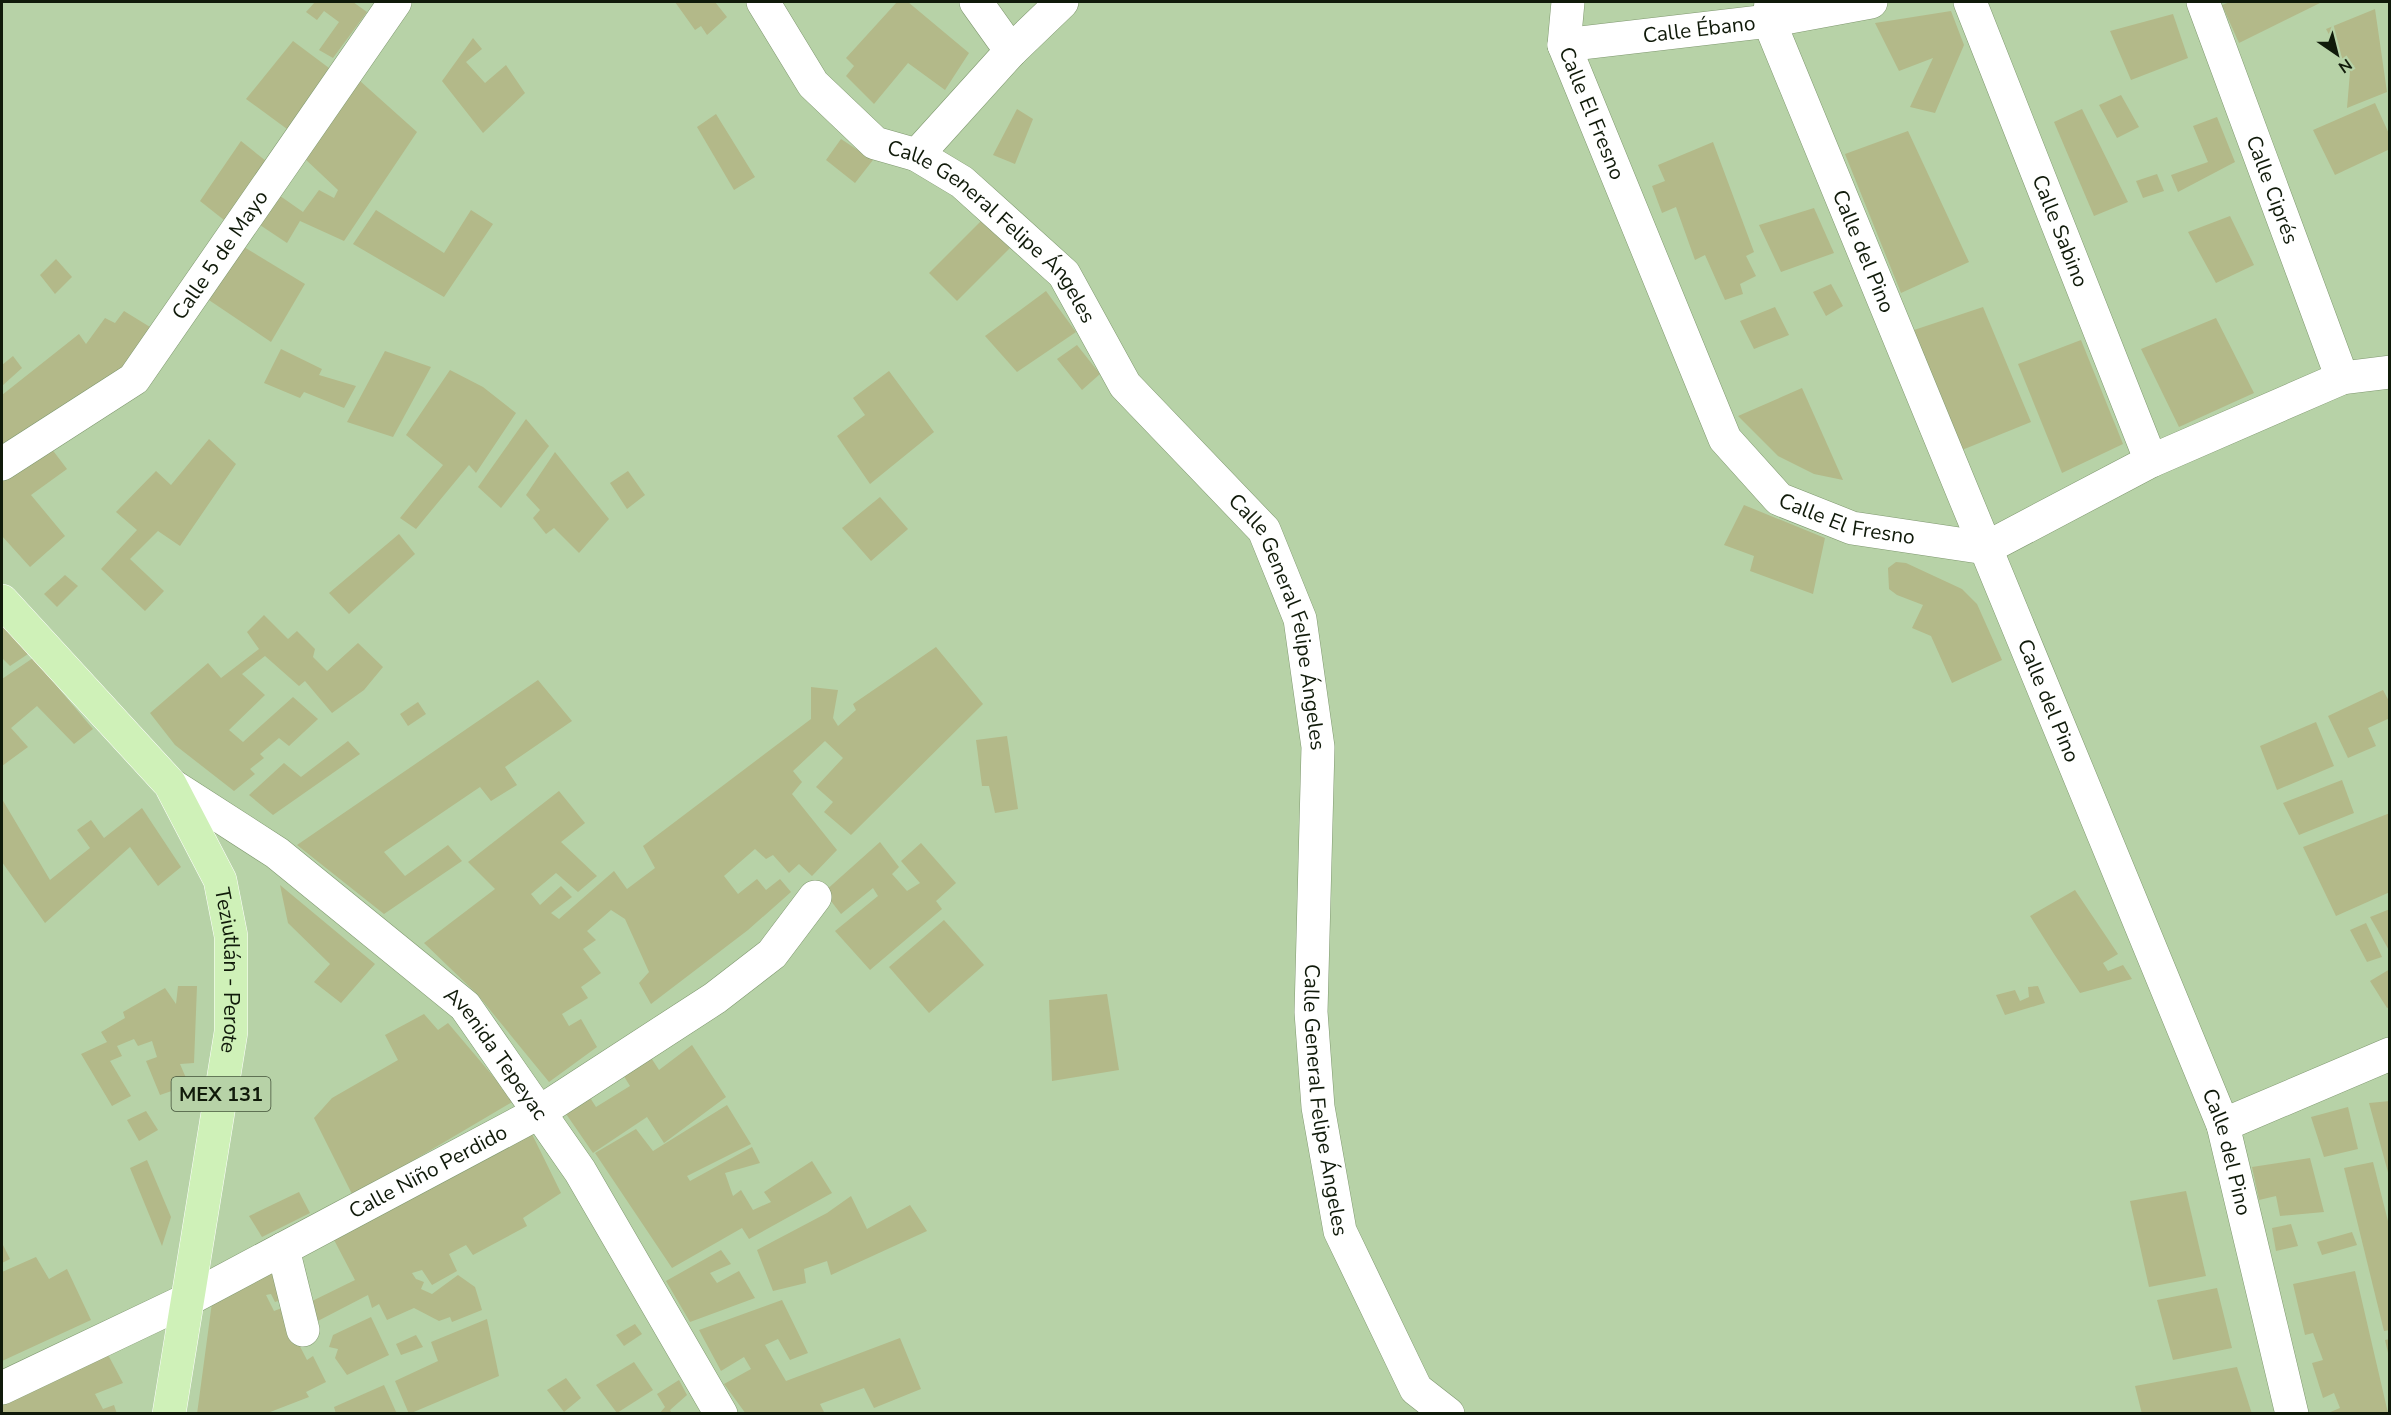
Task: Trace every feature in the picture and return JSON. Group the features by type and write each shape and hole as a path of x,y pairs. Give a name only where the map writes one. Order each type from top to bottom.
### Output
{"main road":[{"name":"Teziutlán - Perote","path":"2,601 170,784 220,880 231,936 231,1032 169,1413"}],"street":[{"name":"Calle 5 de Mayo","path":"2,464 134,379 395,2"},
{"name":"Calle General Felipe Ángeles","path":"763,2 813,84 874,143 917,155 962,182 1064,274 1125,385 1264,530 1300,619 1318,747 1311,1012 1318,1107 1340,1231 1416,1389 1448,1413"},
{"path":"976,2 1011,51"},
{"path":"917,155 1011,51 1062,2"},
{"name":"Calle El Fresno","path":"1568,2 1564,45 1725,439 1779,499 1852,528 1986,548"},
{"name":"Calle Ébano","path":"1564,45 1770,11 1871,2"},
{"name":"Calle Sabino","path":"1970,2 2151,461"},
{"name":"Calle Ciprés","path":"2203,2 2342,378"},
{"name":"Calle del Pino","path":"1770,11 1986,548 2223,1125 2292,1413"},
{"path":"1986,548 2151,461 2342,378 2390,372"},
{"name":"Avenida Tepeyac","path":"170,784 277,853 465,1006 580,1171 721,1413"},
{"name":"Calle Niño Perdido","path":"2,1388 189,1299 538,1113 715,998 772,954 815,897"},
{"path":"2223,1125 2390,1054"},
{"path":"283,1249 303,1330"}],"building":[{"path":"315,2 353,2 367,12 333,58 319,50 339,22 324,11 317,20 306,12"},
{"path":"675,2 715,2 727,17 707,35 701,26 695,30"},
{"path":"897,2 908,2 969,53 945,90 908,63 874,104 846,76 854,66 846,58"},
{"path":"2230,2 2320,3 2239,43 2222,5"},
{"path":"2375,9 2387,92 2347,108 2350,72 2326,29"},
{"path":"1951,11 1964,45 1935,113 1910,107 1933,58 1899,71 1875,23"},
{"path":"2173,14 2188,58 2131,80 2110,31"},
{"path":"473,38 482,49 466,62 485,83 506,65 525,93 483,133 442,81"},
{"path":"293,41 329,68 287,129 246,99"},
{"path":"350,72 417,132 344,241 300,221 287,243 254,221 273,191 303,212 319,190 334,198 338,190 303,157"},
{"path":"2121,95 2139,127 2117,138 2099,105"},
{"path":"2375,103 2390,136 2390,149 2335,175 2313,130"},
{"path":"1017,109 1033,119 1015,164 993,155"},
{"path":"2082,109 2128,202 2094,216 2054,122"},
{"path":"716,114 755,177 734,190 697,127"},
{"path":"2217,117 2235,162 2178,192 2171,175 2208,162 2193,126"},
{"path":"1908,131 1969,262 1901,293 1845,154"},
{"path":"841,139 873,160 855,183 826,160"},
{"path":"241,141 271,165 229,224 200,201"},
{"path":"1713,142 1754,252 1746,256 1756,276 1740,284 1743,294 1725,300 1705,255 1695,260 1676,207 1662,213 1652,186 1665,181 1658,165"},
{"path":"2157,174 2164,191 2143,198 2136,181"},
{"path":"1814,208 1834,253 1781,272 1759,225"},
{"path":"376,210 444,253 471,210 493,224 444,297 353,244"},
{"path":"987,215 1017,241 957,301 929,273"},
{"path":"2230,216 2254,265 2216,283 2188,232"},
{"path":"234,241 305,284 271,342 197,292"},
{"path":"56,259 72,277 55,294 40,275"},
{"path":"1831,284 1843,306 1826,316 1813,292"},
{"path":"1046,291 1076,332 1017,372 985,336"},
{"path":"1775,307 1789,335 1754,349 1740,321"},
{"path":"1983,307 2031,422 1962,450 1911,331"},
{"path":"124,311 150,327 123,378 2,454 2,395 79,334 86,344 105,318 115,323"},
{"path":"2216,318 2254,393 2179,427 2141,349"},
{"path":"2081,340 2123,444 2062,473 2018,364"},
{"path":"1077,345 1100,374 1082,390 1057,359"},
{"path":"281,349 322,369 319,375 356,386 344,408 304,392 300,398 264,383"},
{"path":"385,351 431,367 393,437 347,422"},
{"path":"13,356 22,368 2,386 2,365"},
{"path":"450,370 483,387 516,413 476,473 469,465 416,529 400,518 443,465 406,435"},
{"path":"889,371 934,432 870,484 837,436 865,415 853,398"},
{"path":"1802,388 1843,480 1814,474 1778,456 1738,416"},
{"path":"526,419 549,446 501,508 478,487"},
{"path":"209,439 236,464 180,546 158,531 130,559 164,591 145,611 101,569 137,530 116,512 156,471 171,485"},
{"path":"51,448 67,469 31,495 65,536 30,567 2,536 2,478"},
{"path":"555,452 609,519 579,553 554,528 546,534 533,518 540,510 526,495"},
{"path":"628,471 645,495 627,509 610,483"},
{"path":"880,497 908,529 871,561 842,528"},
{"path":"1744,505 1825,538 1813,594 1750,571 1754,556 1724,545"},
{"path":"399,534 415,554 349,614 329,593"},
{"path":"1896,562 1906,563 1962,589 1977,604 2002,660 1952,683 1931,636 1912,628 1923,605 1897,595 1889,589 1888,568"},
{"path":"65,575 78,586 57,607 44,594"},
{"path":"264,615 288,639 297,631 315,649 313,657 327,671 358,643 383,667 364,690 332,713 305,681 299,686 265,656 242,674 265,695 229,730 243,742 293,697 318,719 289,746 279,738 260,754 264,758 250,769 255,774 234,791 175,745 150,713 208,663 221,678 259,649 247,632"},
{"path":"2,624 31,652 10,666 2,658"},
{"path":"936,647 983,704 851,835 824,812 833,802 816,787 843,758 825,741 793,771 802,782 792,794 837,850 812,876 799,864 789,873 773,855 766,859 755,849 724,876 738,894 757,879 766,890 780,879 791,892 748,930 651,1004 639,983 649,972 625,919 611,910 587,931 596,940 583,949 601,973 581,987 588,998 562,1014 569,1026 581,1019 597,1047 549,1082 477,994 424,943 495,889 468,862 559,791 585,823 561,842 597,876 578,892 556,873 531,894 540,905 561,886 572,897 551,913 559,919 614,871 627,889 655,868 643,846 811,719 811,687 838,690 833,718 838,726 856,710 853,704"},
{"path":"33,658 93,729 74,744 37,706 11,728 28,747 2,766 2,679"},
{"path":"538,680 572,721 505,767 517,785 491,801 480,787 384,852 405,876 448,845 462,861 384,914 297,845"},
{"path":"2383,690 2390,703 2390,718 2368,728 2376,746 2348,758 2328,716"},
{"path":"418,702 426,714 408,726 400,714"},
{"path":"2316,722 2334,766 2277,790 2260,746"},
{"path":"1007,736 1018,809 995,813 989,786 982,786 976,740"},
{"path":"348,741 360,754 273,815 249,795 284,763 301,777"},
{"path":"2342,780 2354,813 2299,835 2283,803"},
{"path":"2,799 50,880 90,848 77,830 91,820 104,838 142,808 181,867 158,886 130,847 45,923 2,862"},
{"path":"2390,813 2390,892 2336,916 2303,847"},
{"path":"880,842 899,867 892,874 907,891 920,883 901,861 921,843 956,883 936,901 942,909 870,970 835,931 878,896 873,888 841,914 824,892"},
{"path":"280,885 375,964 341,1003 314,982 330,964 288,923"},
{"path":"2075,890 2118,954 2103,963 2108,971 2123,965 2132,979 2080,993 2054,954 2030,916"},
{"path":"2390,909 2390,952 2370,917"},
{"path":"944,920 984,965 929,1013 889,967"},
{"path":"2366,923 2382,957 2367,962 2350,930"},
{"path":"2390,969 2390,1007 2387,1008 2370,981"},
{"path":"178,986 197,986 194,1063 180,1064 189,1085 160,1095 146,1061 157,1057 152,1041 138,1046 134,1039 117,1046 122,1056 110,1061 131,1096 112,1106 81,1054 107,1042 101,1032 125,1018 123,1012 165,988 176,1004"},
{"path":"2038,986 2045,1003 2005,1015 1996,995 2015,990 2020,1001 2029,997 2028,987"},
{"path":"1107,994 1119,1070 1052,1081 1049,1000"},
{"path":"424,1014 438,1030 448,1023 514,1101 353,1196 314,1118 332,1098 398,1060 385,1035"},
{"path":"692,1045 726,1097 664,1143 647,1117 593,1153 562,1108 587,1093 596,1107 630,1086 617,1065 648,1053 659,1070"},
{"path":"2390,1101 2390,1176 2389,1176 2369,1103"},
{"path":"727,1105 751,1144 687,1176 690,1181 752,1147 760,1163 725,1173 733,1196 741,1190 753,1210 771,1202 764,1192 812,1161 832,1193 749,1239 742,1228 672,1268 595,1153 636,1129 653,1151"},
{"path":"2348,1107 2358,1149 2324,1157 2311,1117"},
{"path":"146,1111 158,1130 139,1141 127,1120"},
{"path":"529,1128 561,1193 523,1218 527,1226 473,1255 466,1245 449,1254 457,1271 432,1285 422,1270 412,1273 416,1279 424,1282 421,1289 432,1294 458,1275 475,1287 482,1310 452,1322 450,1317 439,1321 414,1308 387,1320 379,1304 372,1308 368,1295 312,1324 306,1304 355,1280 332,1236"},
{"path":"2310,1158 2324,1212 2280,1216 2276,1196 2259,1200 2252,1167"},
{"path":"147,1160 171,1217 162,1246 130,1168"},
{"path":"2373,1162 2390,1229 2390,1330 2384,1331 2344,1168"},
{"path":"2186,1191 2206,1276 2149,1287 2130,1201"},
{"path":"299,1192 310,1213 262,1237 249,1216"},
{"path":"851,1196 867,1229 910,1205 927,1231 831,1275 827,1261 804,1269 806,1283 773,1291 757,1250 827,1213"},
{"path":"2291,1224 2298,1246 2276,1251 2272,1228"},
{"path":"2352,1232 2357,1245 2322,1255 2317,1242"},
{"path":"2,1243 10,1259 2,1263"},
{"path":"721,1250 731,1264 710,1273 717,1283 739,1271 755,1298 690,1322 666,1281"},
{"path":"36,1257 49,1279 67,1269 91,1320 2,1361 2,1272"},
{"path":"276,1265 287,1298 275,1302 271,1294 266,1295 274,1311 287,1306 290,1327 307,1360 313,1356 326,1382 306,1392 309,1397 265,1414 197,1414 213,1295"},
{"path":"2355,1271 2388,1413 2328,1413 2340,1408 2334,1393 2323,1398 2312,1363 2323,1360 2313,1333 2305,1335 2293,1284"},
{"path":"2217,1288 2232,1348 2173,1360 2157,1300"},
{"path":"782,1300 808,1353 790,1360 778,1339 765,1345 786,1381 900,1338 921,1389 874,1408 864,1388 820,1404 825,1414 746,1414 724,1384 751,1369 744,1357 721,1371 699,1330"},
{"path":"371,1317 389,1355 347,1375 335,1358 338,1349 329,1347 333,1335"},
{"path":"487,1319 499,1376 409,1414 395,1381 438,1361 431,1342"},
{"path":"635,1324 642,1334 624,1346 616,1335"},
{"path":"416,1335 423,1347 401,1355 396,1344"},
{"path":"2390,1339 2390,1356 2389,1357 2385,1340"},
{"path":"106,1351 123,1383 95,1394 103,1409 114,1405 117,1414 2,1414 2,1400"},
{"path":"634,1362 653,1390 617,1413 596,1385"},
{"path":"2237,1367 2252,1414 2142,1414 2135,1386"},
{"path":"566,1378 581,1398 564,1412 547,1390"},
{"path":"679,1380 687,1395 670,1410 672,1414 659,1414 665,1407 657,1394"},
{"path":"384,1385 397,1414 336,1414 334,1407"}]}
